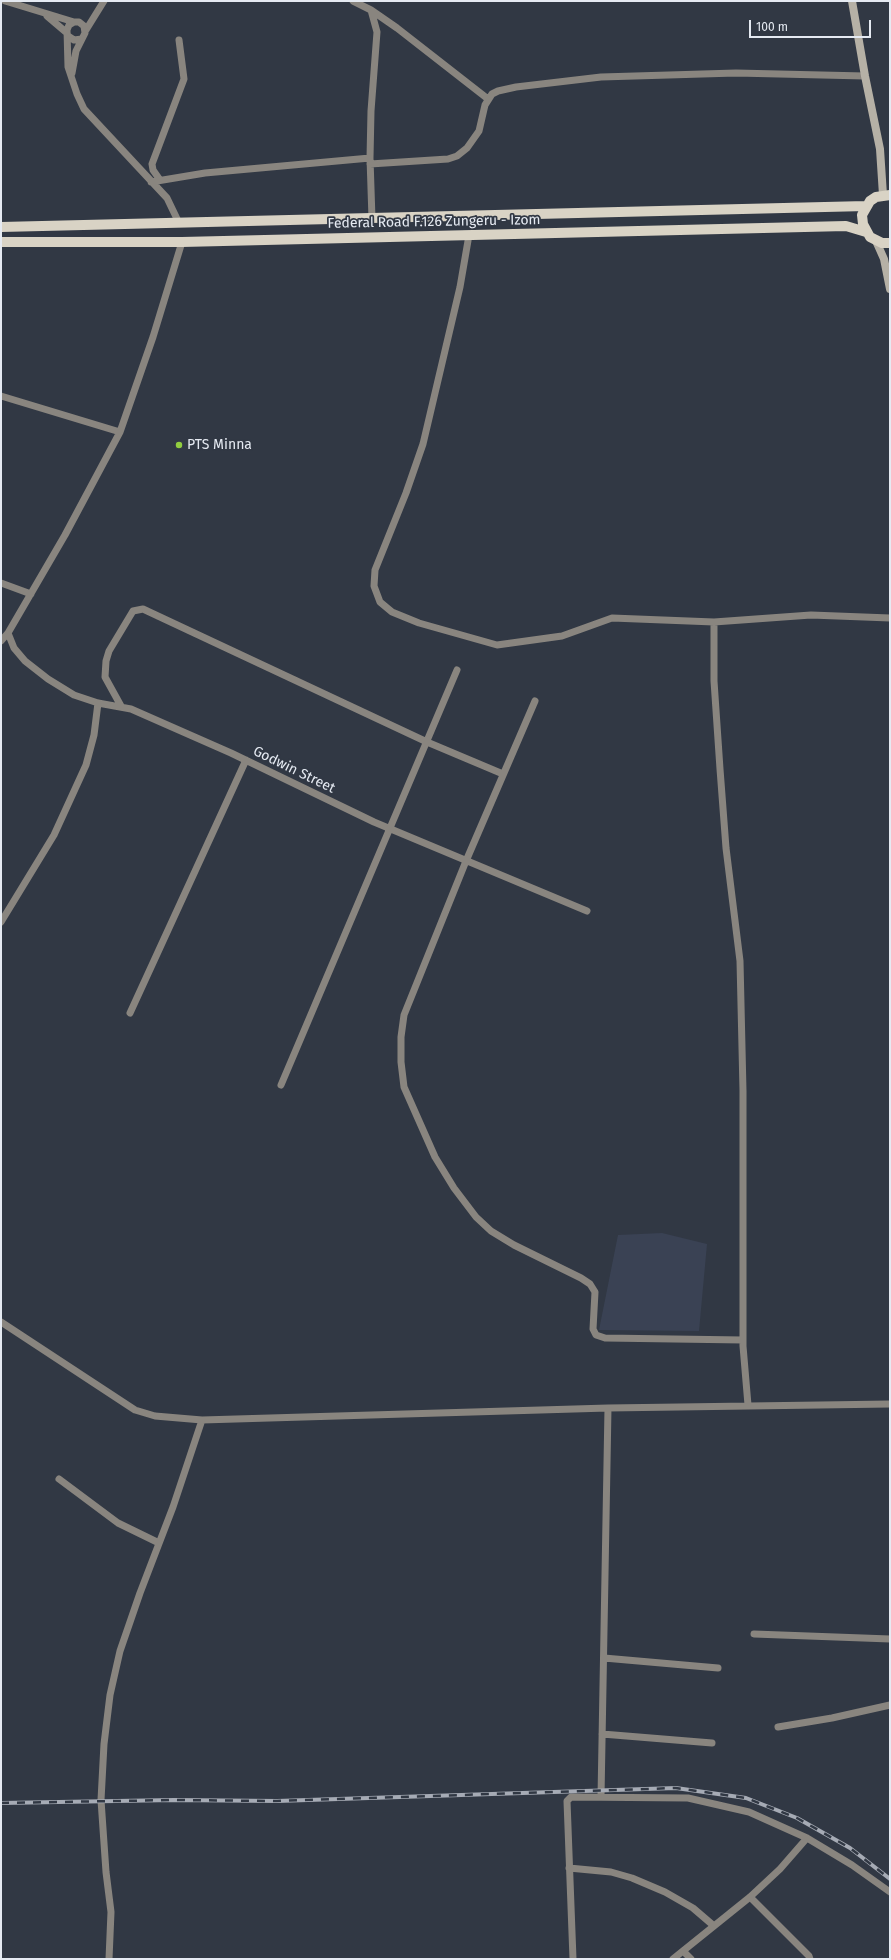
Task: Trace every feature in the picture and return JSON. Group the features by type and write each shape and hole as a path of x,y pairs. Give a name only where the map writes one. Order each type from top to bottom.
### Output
{"main road":[{"path":"887,195 876,197 866,206 862,219 866,232 876,241 890,243"},
{"name":"Federal Road F.126 Zungeru - Izom","path":"1,226 372,219 866,206"},
{"path":"606,213 607,232"},
{"name":"Federal Road F.126 Zungeru - Izom","path":"1,242 182,242 846,226 866,232"}],"street":[{"path":"5,1 76,22 84,26 86,30"},
{"path":"353,1 371,10 397,28 488,99"},
{"path":"852,1 880,149 887,195"},
{"path":"102,4 92,16 76,22 68,27 67,52 71,79 84,109 167,198 179,223"},
{"path":"71,79 76,50 102,4"},
{"path":"371,10 377,32 371,111 370,161 372,219"},
{"path":"42,13 74,40 82,38"},
{"path":"160,180 153,170 152,164 184,79 179,40"},
{"path":"151,182 205,173 370,161 448,159 457,156 468,148 479,131 488,99 498,90 601,77 736,73 865,76"},
{"path":"469,235 460,287 423,444 376,570 374,586 380,602 392,612 419,623 497,645 562,636 612,618 714,622 811,615 890,618"},
{"path":"876,241 883,255 890,288"},
{"path":"1,641 8,633 65,535 120,432 153,337 182,242"},
{"path":"1,396 120,432"},
{"path":"1,583 31,594"},
{"path":"121,706 105,677 106,661 109,651 133,611 143,610 427,742 503,774"},
{"path":"714,622 714,681 722,800 726,848 740,961 743,1092 743,1340 748,1406"},
{"name":"Godwin Street","path":"8,633 14,648 25,661 48,679 74,695 98,703 121,706 246,760 338,806 587,911"},
{"path":"281,1085 458,670"},
{"path":"535,701 466,861 404,1015 401,1037 401,1062 404,1087 435,1157 454,1188 476,1217 491,1232 590,1284 595,1292 593,1329 596,1334 605,1338 743,1340"},
{"path":"1,922 54,835 86,765 94,735 98,703"},
{"path":"130,1013 246,760"},
{"path":"1,1322 135,1410 155,1416 202,1420 608,1408 890,1404"},
{"path":"601,1797 608,1408"},
{"path":"109,1959 111,1912 106,1872 102,1800 110,1695 120,1651 202,1420"},
{"path":"59,1479 118,1523 159,1543"},
{"path":"754,1634 890,1639"},
{"path":"604,1658 718,1668"},
{"path":"778,1726 832,1718 890,1706"},
{"path":"602,1734 712,1743"},
{"path":"573,1959 569,1868 568,1801 570,1797 688,1798 749,1812 807,1838 852,1865 890,1892"},
{"path":"673,1959 750,1897 780,1869 807,1838"},
{"path":"569,1868 611,1872 632,1878 670,1895 693,1908 714,1926"},
{"path":"750,1897 809,1956 810,1959"},
{"path":"683,1951 691,1959"}],"shaded area":[{"path":"662,1233 707,1244 699,1331 599,1330 618,1235"}],"railway":[{"path":"1,1803 174,1800 277,1801 676,1788 746,1798 797,1818 850,1848 890,1879"}],"place":[{"name":"PTS Minna","path":"179,445"}]}
